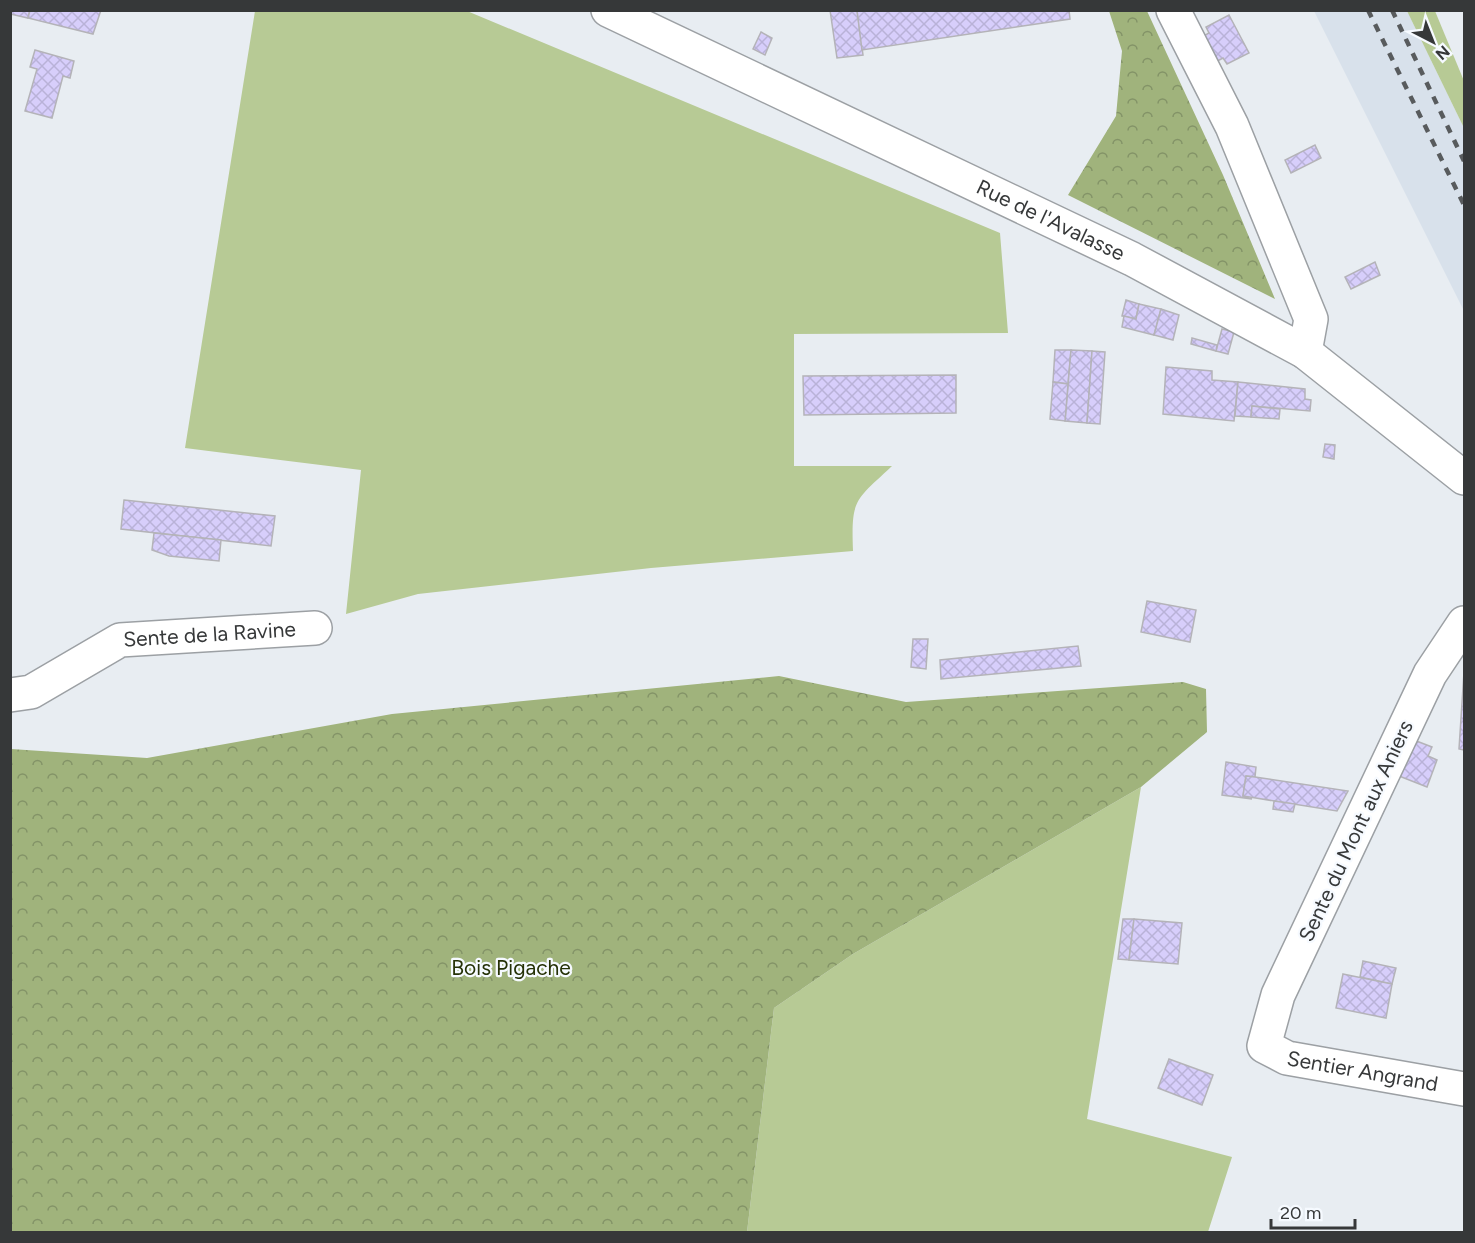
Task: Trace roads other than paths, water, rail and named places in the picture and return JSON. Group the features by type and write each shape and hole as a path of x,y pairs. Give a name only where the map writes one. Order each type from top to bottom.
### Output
{"street":[{"name":"Rue de l'Avalasse","path":"608,10 1132,259 1305,352 1464,478"},
{"path":"1173,10 1232,126 1311,319 1305,352"},
{"name":"Sente du Mont aux Aniers","path":"1264,1046 1278,995 1430,674 1464,623"},
{"name":"Sente de la Ravine","path":"10,695 31,692 120,640 315,628"},
{"name":"Sentier Angrand","path":"1264,1046 1287,1059 1464,1089"}],"railway":[{"path":"1368,10 1464,205"},
{"path":"1392,10 1464,161"}],"park label":[{"name":"Bois Pigache","path":"511,968"}]}
